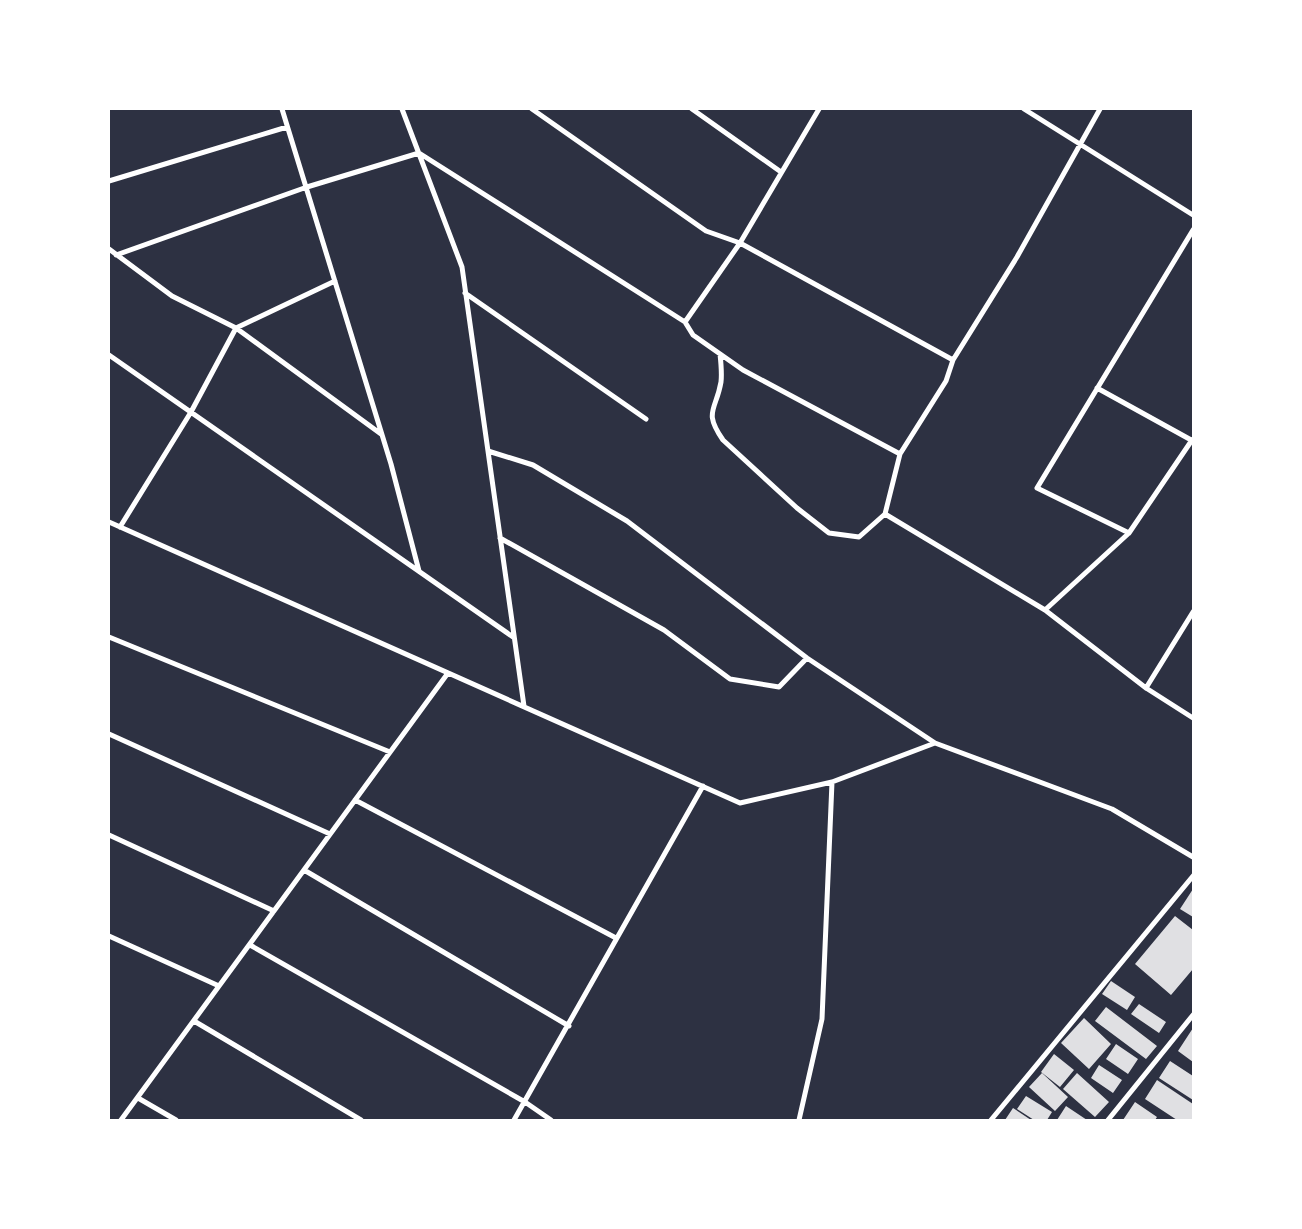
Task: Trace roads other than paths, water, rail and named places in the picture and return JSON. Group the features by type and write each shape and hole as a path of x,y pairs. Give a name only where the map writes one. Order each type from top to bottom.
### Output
{"street":[{"path":"282,109 382,435 419,571"},
{"path":"402,109 462,267 524,706"},
{"path":"532,109 706,231 740,243 953,360"},
{"path":"692,109 781,172"},
{"path":"685,322 740,243 819,109"},
{"path":"1024,109 1193,215"},
{"path":"720,354 721,382 711,414 715,428 723,440 796,508 829,533 859,536 885,514 900,454 946,381 953,360 1017,257 1100,109"},
{"path":"109,181 287,127"},
{"path":"116,255 307,187 418,152 685,322 693,335 743,370 900,454"},
{"path":"1129,533 1037,488 1193,230"},
{"path":"109,249 172,296 236,328 382,435"},
{"path":"120,527 191,412 236,328 335,281"},
{"path":"465,293 646,419"},
{"path":"109,355 514,637"},
{"path":"1045,610 1129,533 1193,441 1098,388"},
{"path":"488,451 533,466 627,520 807,658 935,743 1112,809 1193,857"},
{"path":"885,514 1045,610 1146,688 1193,718"},
{"path":"109,522 740,802 832,782 935,743"},
{"path":"500,538 664,630 730,680 779,687 807,658"},
{"path":"1146,688 1193,612"},
{"path":"109,637 390,752"},
{"path":"121,1120 448,673"},
{"path":"109,734 330,834"},
{"path":"799,1120 822,1019 832,782"},
{"path":"514,1120 569,1026 616,938 703,786"},
{"path":"355,800 616,938"},
{"path":"109,835 274,911"},
{"path":"304,870 569,1026"},
{"path":"991,1120 1193,876"},
{"path":"109,936 219,986"},
{"path":"250,945 525,1102 551,1120"},
{"path":"1108,1120 1193,1015"},
{"path":"194,1020 361,1120"},
{"path":"138,1098 176,1120"}]}
